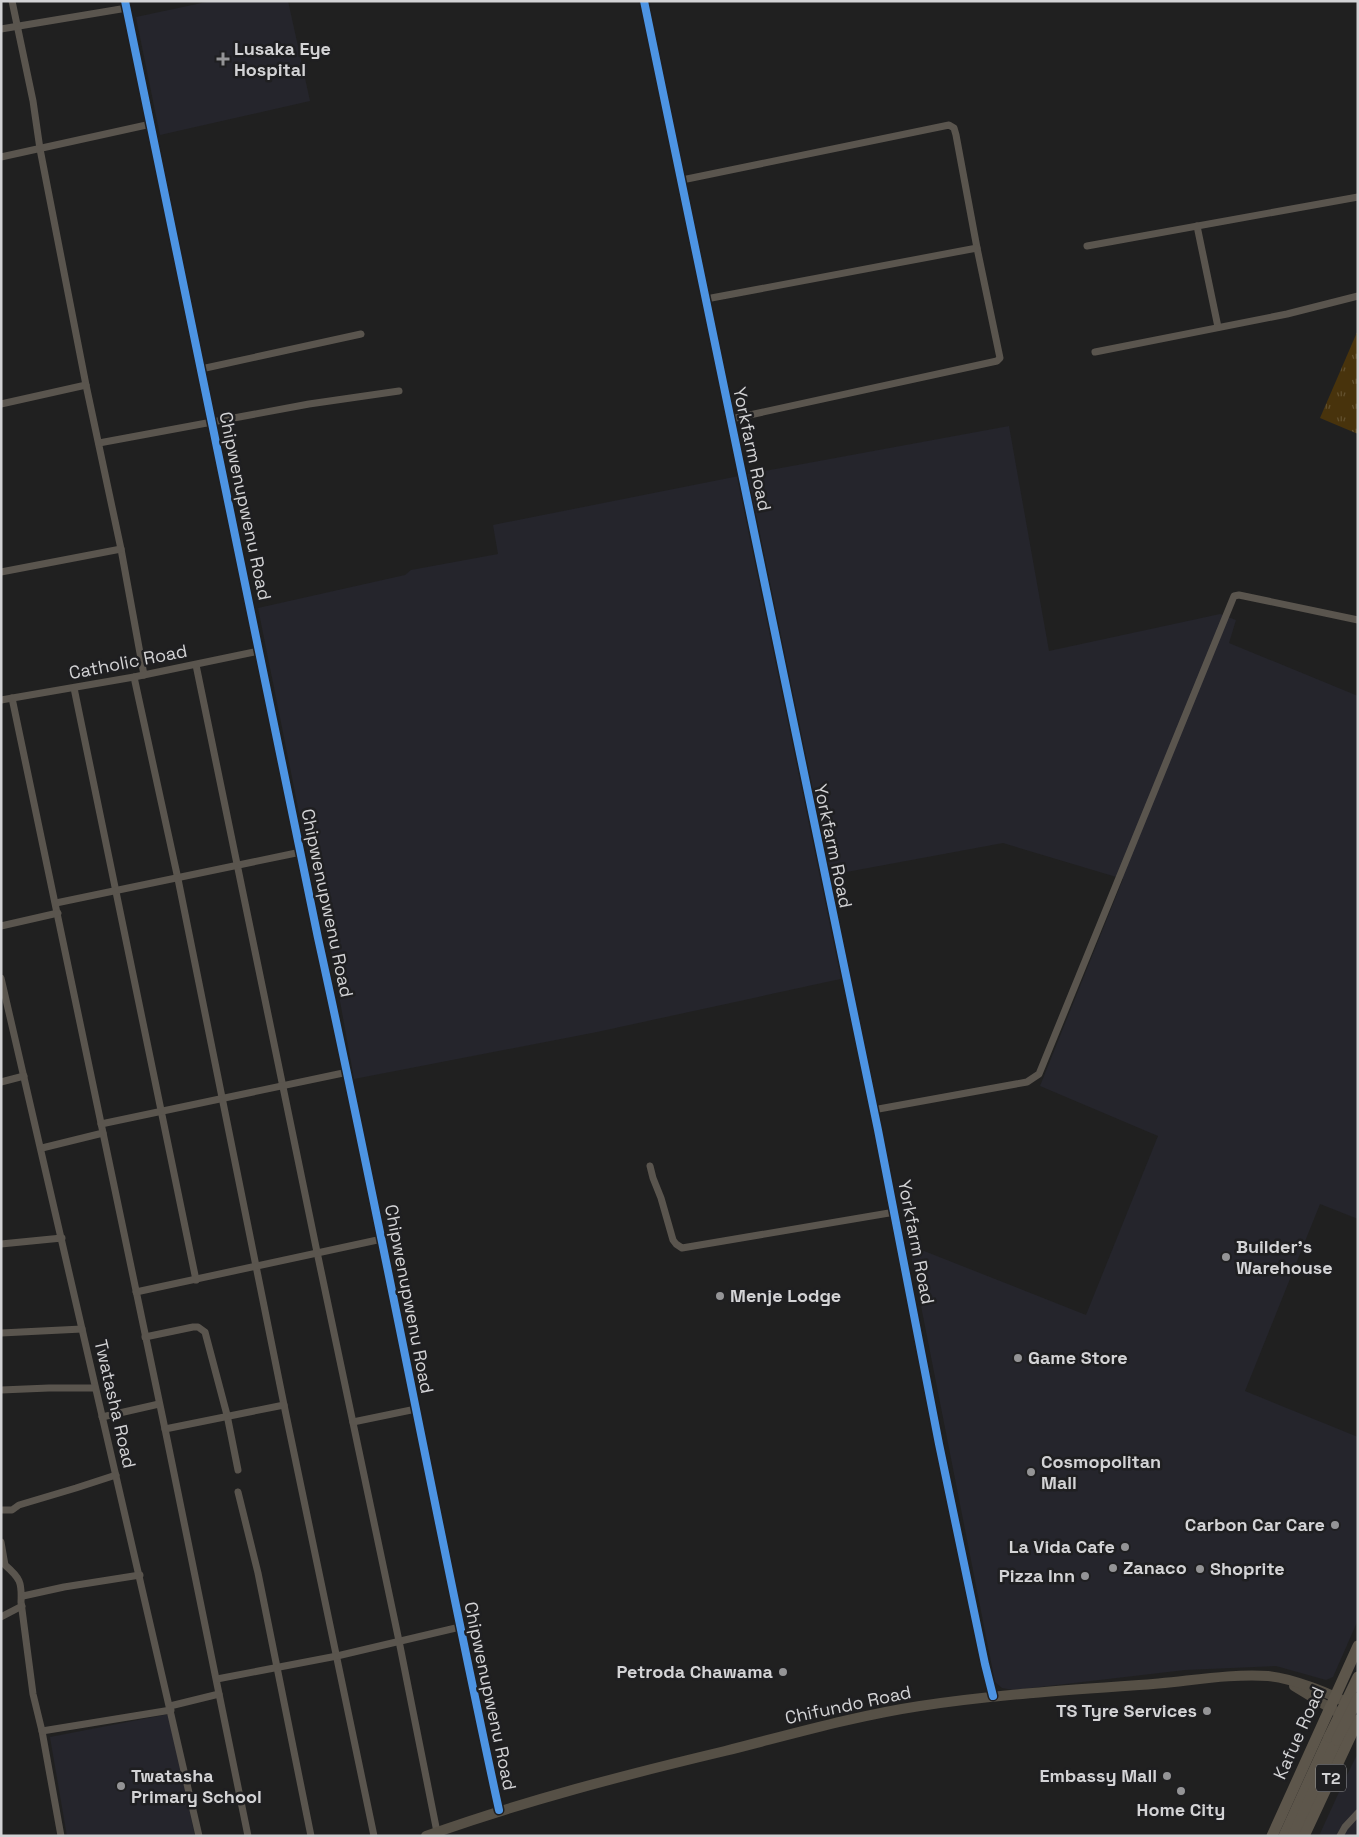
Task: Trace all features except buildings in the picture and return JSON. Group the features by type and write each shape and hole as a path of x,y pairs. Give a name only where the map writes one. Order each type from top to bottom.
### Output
{"main road":[{"name":"Kafue Road","path":"1272,1836 1358,1646"},
{"name":"Kafue Road","path":"1293,1836 1358,1677"},
{"name":"Kafue Road","path":"1284,1836 1333,1739 1358,1698"},
{"name":"T2","path":"1304,1836 1357,1721"}],"street":[{"path":"12,1 86,385 121,549 144,675"},
{"name":"Yorkfarm Road","path":"644,1 895,1212 940,1450 993,1696"},
{"path":"1,29 126,4"},
{"name":"Chipwenupwenu Road","path":"126,4 499,1810"},
{"path":"1,156 151,124"},
{"path":"682,180 949,125 954,128 956,135 1000,358 997,361 731,419"},
{"path":"1087,246 1358,196"},
{"path":"1197,226 1218,328"},
{"path":"706,299 977,248"},
{"path":"1095,352 1287,314 1358,296"},
{"path":"201,369 361,334"},
{"path":"1,404 86,385"},
{"path":"99,443 309,404 399,391"},
{"path":"1,572 121,549"},
{"path":"873,1110 1027,1082 1039,1074 1234,596 1239,595 1266,600 1358,620"},
{"name":"Catholic Road","path":"1,700 134,677 259,651"},
{"path":"196,665 437,1832"},
{"path":"134,677 178,879 284,1405 374,1836"},
{"path":"74,688 196,1280"},
{"path":"12,698 248,1836"},
{"path":"56,903 301,852"},
{"path":"1,926 58,913"},
{"name":"Twatasha Road","path":"1,978 42,1148 95,1388 140,1575 199,1836"},
{"path":"101,1124 348,1072"},
{"path":"1,1082 24,1076"},
{"path":"42,1148 103,1133"},
{"path":"650,1166 673,1240 682,1248 895,1212"},
{"path":"1,1244 62,1238"},
{"path":"136,1292 382,1239"},
{"path":"145,1337 193,1326 202,1329 207,1336 227,1415 238,1470"},
{"path":"1,1333 82,1328"},
{"path":"1,1390 95,1388"},
{"path":"102,1416 159,1404"},
{"path":"165,1429 284,1405"},
{"path":"353,1422 416,1409"},
{"path":"1,1510 12,1510 19,1504 116,1475"},
{"path":"238,1492 256,1566 311,1836"},
{"path":"1,1542 3,1563 19,1578 23,1596 21,1598 30,1673 61,1836"},
{"path":"23,1596 64,1587 140,1575"},
{"path":"1,1617 22,1606"},
{"path":"216,1679 337,1656 460,1628"},
{"name":"Chifundo Road","path":"426,1836 499,1810 615,1778 829,1725 918,1706 993,1696 1270,1676 1335,1696 1358,1709"},
{"name":"Chifundo Road","path":"1288,1681 1329,1709 1357,1721"},
{"path":"42,1731 170,1708 219,1694"},
{"path":"1340,1836 1344,1827 1358,1813"}],"shaded area":[{"name":"Lusaka Eye Hospital","path":"211,1 288,1 310,101 160,135 136,17"},
{"path":"1009,426 1049,651 1220,614 1236,620 1229,643 1358,696 1358,1219 1320,1204 1245,1391 1358,1437 1358,1620 1333,1677 1326,1680 1276,1666 1185,1670 1013,1690 1002,1688 995,1682 909,1245 1086,1315 1158,1136 1040,1086 1123,879 1003,843 825,876 845,978 597,1032 354,1079 331,951 301,822 258,608 405,575 411,570 498,554 493,525 754,473"},
{"name":"Twatasha Primary School","path":"169,1714 195,1836 67,1836 50,1737"},
{"path":"1358,1753 1358,1836 1319,1836 1345,1779"}],"green space":[{"path":"1358,330 1358,434 1320,418"}],"cycle path":[{"path":"125,1 499,1810"},
{"path":"644,1 878,1130 939,1444 993,1696"}],"place":[{"name":"Lusaka Eye Hospital","path":"223,59"},
{"name":"Builder's Warehouse","path":"1226,1257"},
{"name":"Menje Lodge","path":"720,1296"},
{"name":"Game Store","path":"1018,1358"},
{"name":"Cosmopolitan Mall","path":"1031,1472"},
{"name":"Carbon Car Care","path":"1335,1525"},
{"name":"La Vida Cafe","path":"1125,1547"},
{"name":"Zanaco","path":"1113,1568"},
{"name":"Shoprite","path":"1200,1569"},
{"name":"Pizza Inn","path":"1085,1576"},
{"name":"Petroda Chawama","path":"783,1672"},
{"name":"TS Tyre Services","path":"1207,1711"},
{"name":"Embassy Mall","path":"1167,1776"},
{"name":"Twatasha Primary School","path":"121,1786"},
{"name":"Home City","path":"1181,1791"}]}
